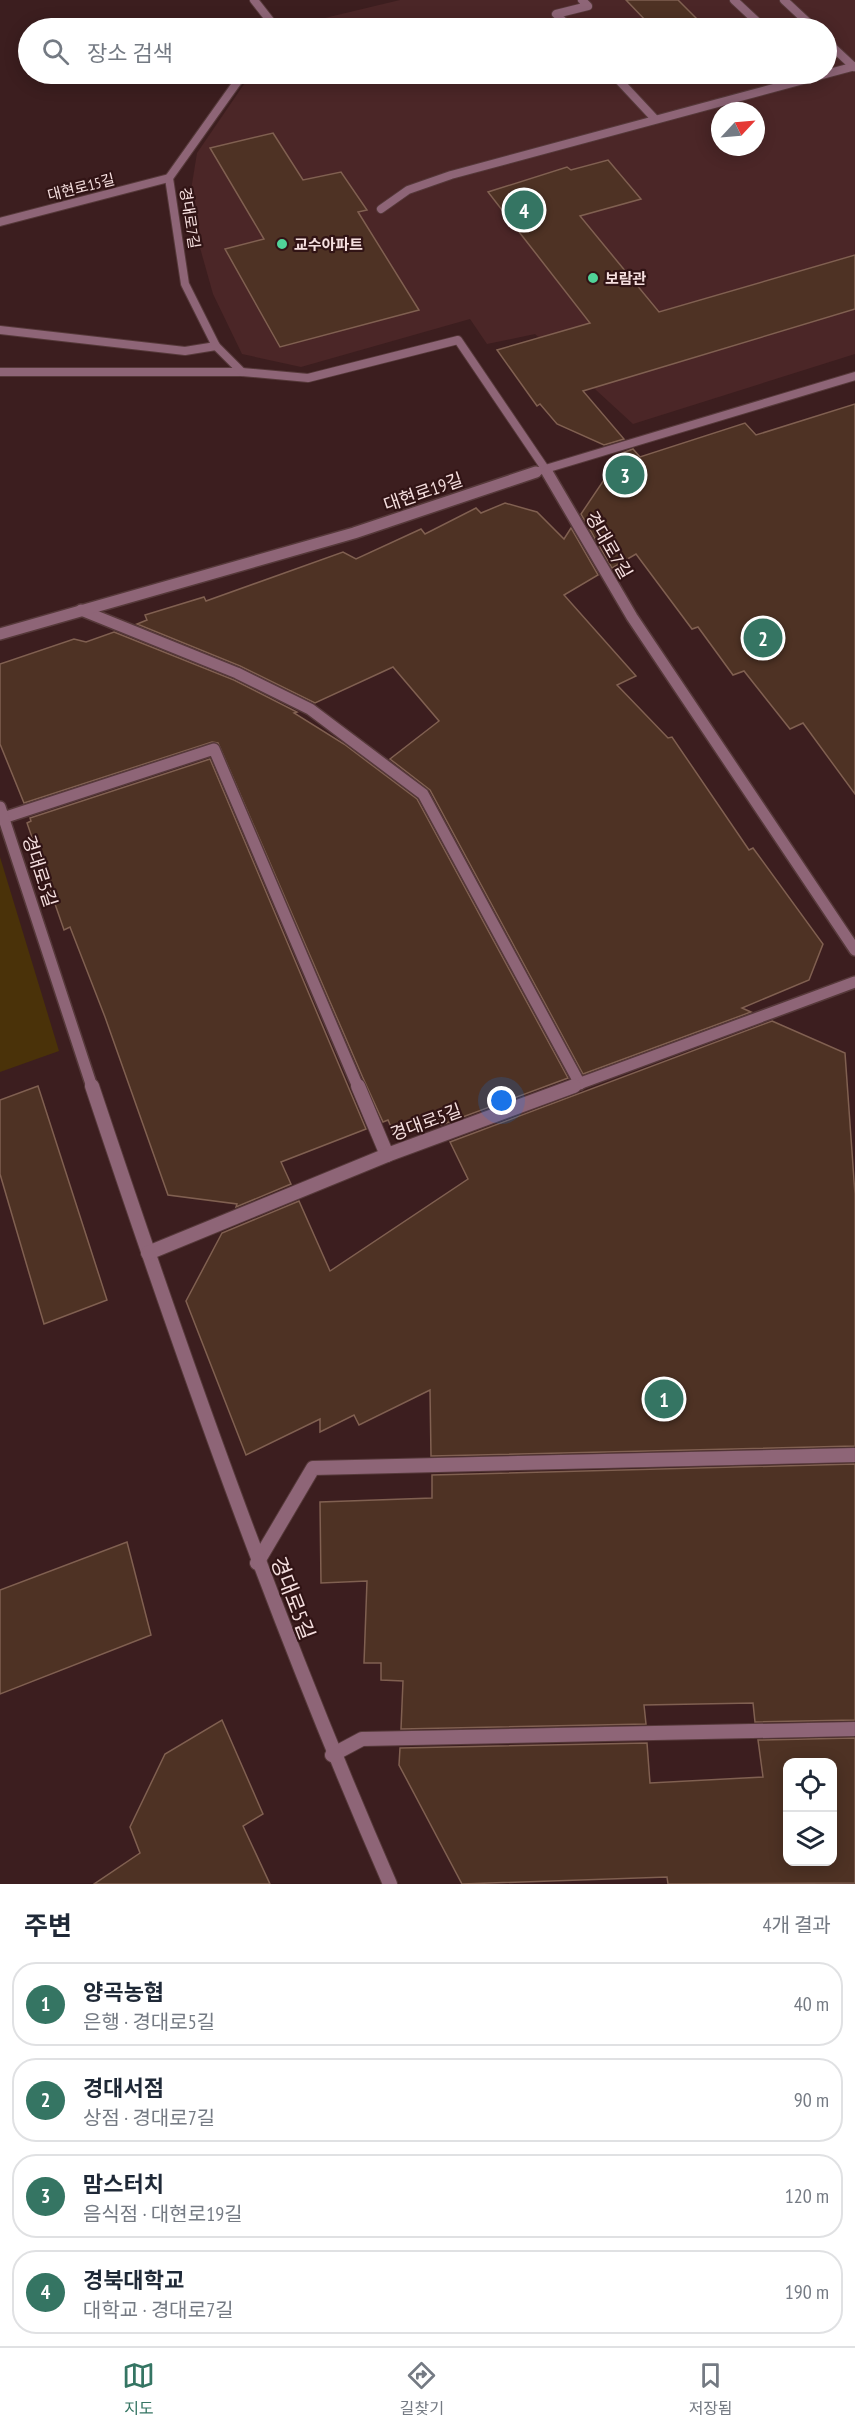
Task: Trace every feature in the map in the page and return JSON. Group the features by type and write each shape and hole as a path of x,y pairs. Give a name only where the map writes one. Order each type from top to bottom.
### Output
{"street":[{"path":"254,0 268,18"},
{"path":"560,18 556,14 588,6 582,0"},
{"path":"734,0 753,18"},
{"path":"784,0 803,18"},
{"path":"837,51 854,67"},
{"path":"837,70 854,67"},
{"name":"경대로7길","path":"236,84 169,178 185,284 216,346 242,372"},
{"path":"623,84 656,119"},
{"path":"381,209 408,190 451,175 780,84"},
{"name":"대현로15길","path":"0,222 169,178"},
{"path":"0,330 185,351 216,346"},
{"name":"경대로7길","path":"0,372 242,372 308,378 458,340 545,469 632,617 855,950"},
{"name":"대현로19길","path":"0,634 354,533 545,469 855,376"},
{"path":"81,610 237,673 309,709 423,794 580,1084"},
{"path":"2,813 214,749 387,1155"},
{"name":"경대로5길","path":"2,813 147,1253 257,1563 332,1755 390,1884"},
{"name":"경대로5길","path":"147,1253 387,1155 855,982"},
{"path":"257,1563 313,1468 855,1455"},
{"path":"332,1755 362,1739 855,1729"}],"shaded area":[{"path":"400,0 855,0 855,354 633,424 535,334 487,344 470,319 301,367 242,354 213,294 195,230 191,190 197,153 244,84 837,84 837,18 325,18"},
{"path":"0,857 59,1051 0,1072"}],"building":[{"path":"626,0 678,0 696,18 643,18"},
{"name":"교수아파트","path":"273,133 303,180 341,172 367,210 358,212 419,310 280,347 225,249 264,239 210,148"},
{"name":"보람관","path":"608,160 641,199 580,216 659,312 855,255 855,309 583,391 624,439 604,445 557,424 540,404 537,406 497,350 590,323 488,192 567,167 571,170"},
{"path":"855,404 855,794 803,723 790,729 744,671 733,675 698,627 692,629 636,554 612,568 581,514 622,453 633,449 640,457 745,423 756,435"},
{"path":"505,503 537,512 564,539 571,528 598,575 564,595 636,676 617,685 668,738 672,737 749,850 753,848 823,944 809,980 742,1008 751,1012 583,1074 430,790 390,759 439,721 393,667 315,703 240,666 137,624 147,620 145,615 204,597 206,601 343,552 356,559 421,529 425,534 476,508 481,513"},
{"path":"114,632 234,680 297,712 294,713 344,744 417,799 568,1078 441,1125 438,1119 395,1136 388,1120 383,1122 363,1078 218,743 212,742 24,803 0,744 0,664 74,639 86,642"},
{"path":"210,759 366,1129 281,1162 291,1184 236,1207 237,1204 168,1195 105,1017 70,927 64,930 27,823 31,821 30,818"},
{"path":"772,1021 845,1053 855,1194 855,1446 431,1456 430,1390 359,1425 354,1415 320,1432 320,1419 246,1455 186,1301 222,1233 299,1201 330,1271 468,1179 450,1142"},
{"path":"38,1086 107,1300 44,1324 0,1174 0,1100"},
{"path":"855,1464 855,1720 755,1722 753,1703 644,1705 646,1724 401,1729 403,1681 381,1680 381,1663 364,1663 367,1581 321,1583 320,1502 432,1498 432,1475"},
{"path":"127,1542 151,1635 0,1694 0,1590"},
{"path":"222,1720 263,1814 243,1826 270,1884 94,1884 140,1853 130,1827 165,1754"},
{"path":"855,1738 855,1883 668,1884 667,1877 462,1884 399,1765 400,1748 647,1743 650,1783 763,1777 758,1740"}],"place":[{"name":"경북대학교","path":"524,210"},
{"name":"교수아파트","path":"282,244"},
{"name":"보람관","path":"593,278"},
{"name":"맘스터치","path":"625,475"},
{"name":"경대서점","path":"763,638"},
{"name":"양곡농협","path":"664,1399"}]}
